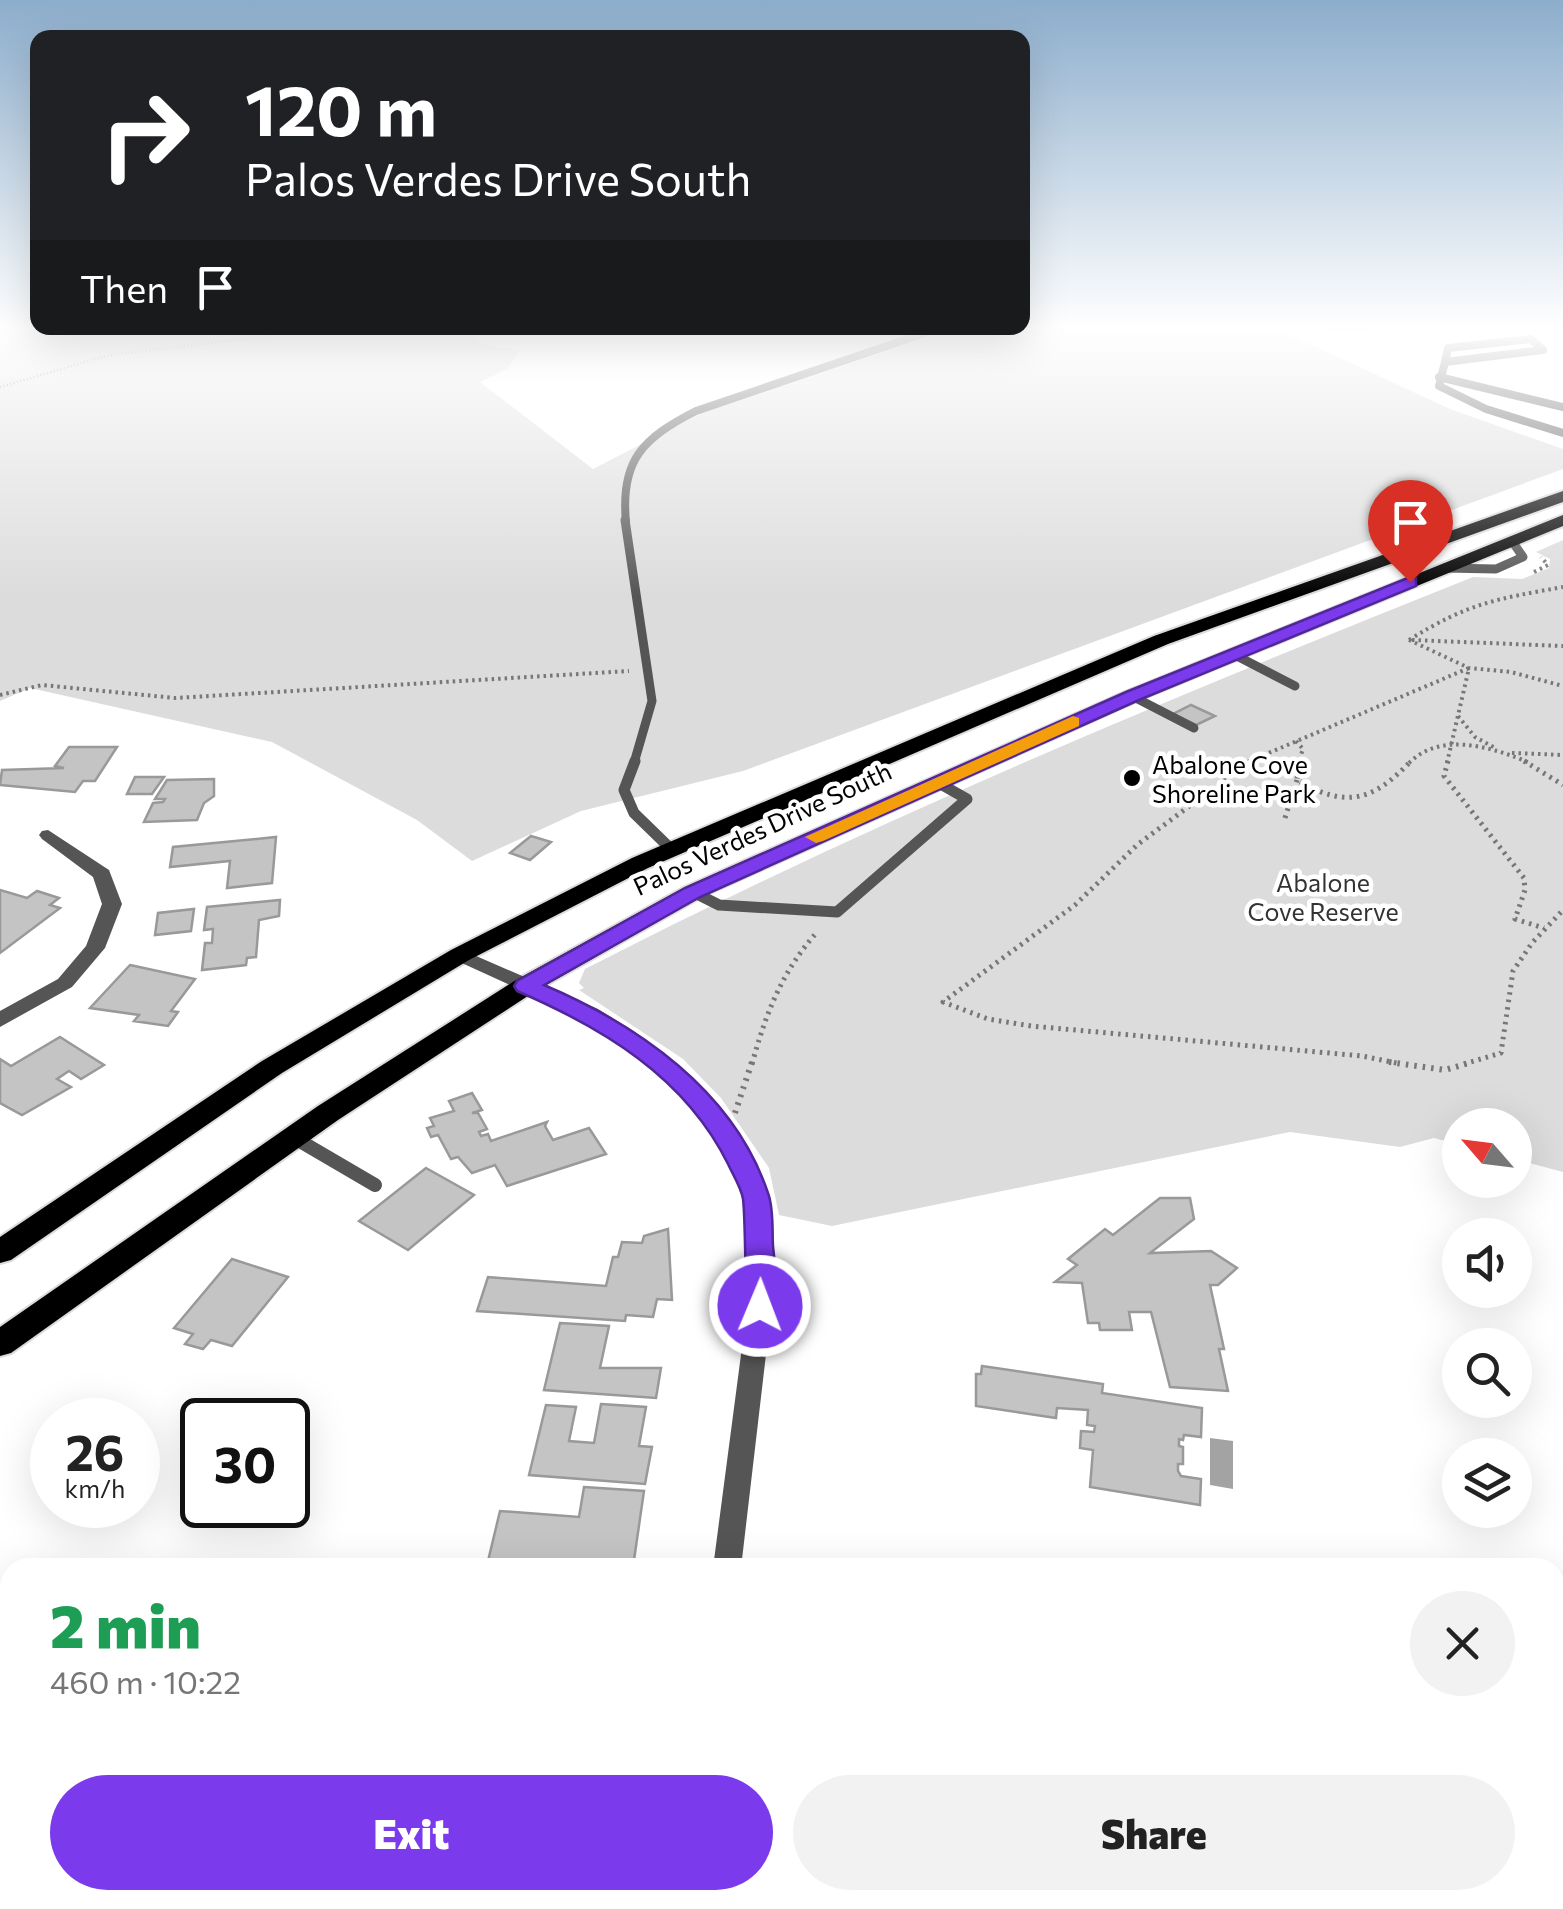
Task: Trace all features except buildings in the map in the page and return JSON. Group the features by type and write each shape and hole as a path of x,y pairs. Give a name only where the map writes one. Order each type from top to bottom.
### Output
{"main road":[{"name":"Palos Verdes Drive South","path":"0,1252 272,1067 460,956 672,850 1161,640 1563,496"},
{"name":"Palos Verdes Drive South","path":"0,1344 293,1137 526,986 693,892 1132,696 1563,520"}],"street":[{"path":"0,1020 65,982 95,948 112,904 102,874 48,835"},
{"path":"460,956 591,1014 628,1037 686,1086 726,1135 756,1195 762,1286 728,1558"}],"lane":[{"path":"672,850 634,812 624,790 652,706 651,670 625,522 624,480 636,454 666,426 684,417"},
{"path":"1515,417 1563,433"},
{"path":"1233,654 1295,686"},
{"path":"1132,696 1194,728"},
{"path":"693,892 718,904 838,912 967,799 938,782"},
{"path":"293,1137 375,1186"}],"path":[{"path":"1410,640 1452,613 1482,602 1563,588"},
{"path":"1410,640 1563,646"},
{"path":"1410,640 1469,668 1512,672 1563,686"},
{"path":"1469,668 1444,776 1524,878 1525,890 1515,920 1544,928"},
{"path":"1469,668 1243,764 1137,845 1074,906 943,1002 988,1018 1031,1026 1362,1056 1445,1070 1500,1053 1507,1033 1509,981 1544,928 1563,910"},
{"path":"0,695 42,685 174,698 651,670"},
{"path":"1458,716 1475,737 1541,768 1563,785"},
{"path":"1296,741 1303,749 1295,774 1298,780 1326,795 1361,799 1387,786 1423,751 1450,746 1563,756"},
{"path":"1285,818 1298,780"},
{"path":"726,1135 749,1079 770,996 800,949 838,912"}],"green space":[{"path":"0,417 526,417 593,469 694,417 1473,417 1563,449 1563,469 743,771 581,811 472,861 417,820 272,742 30,688 0,701"},
{"name":"Abalone Cove Reserve","path":"1563,540 1563,1172 1532,1164 1532,1108 1442,1108 1442,1140 1434,1138 1400,1147 1290,1132 832,1226 779,1215 769,1168 721,1098 683,1059 579,990 584,988 579,983 585,969 803,862 1136,715 1473,577 1522,579 1549,568 1550,559 1536,552"}],"shaded area":[{"path":"1210,1438 1233,1441 1233,1489 1210,1485"}],"slow traffic":[{"path":"816,837 1073,722"}],"place":[{"name":"Abalone Cove Shoreline Park","path":"1132,778"}],"route":[{"path":"760,1306 756,1195 726,1135 686,1086 628,1037 591,1014 526,986 693,892 1132,696 1410,582"}]}
